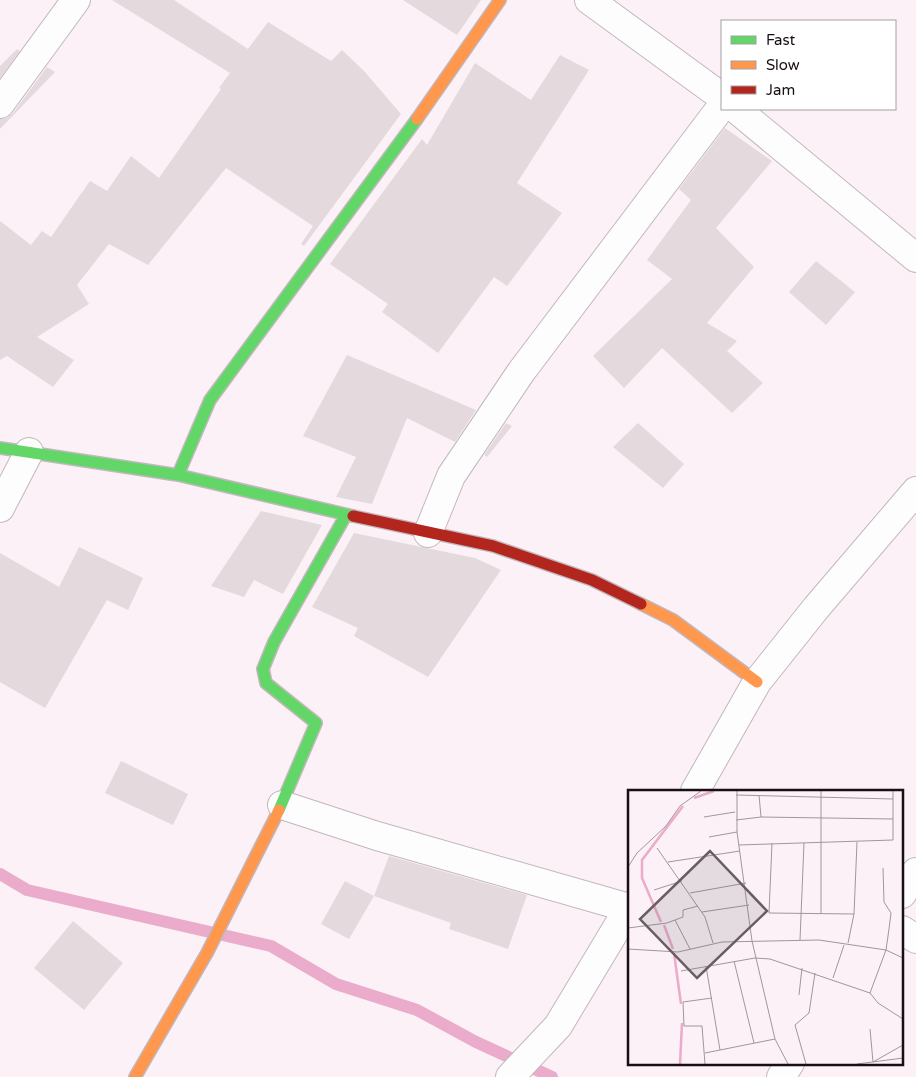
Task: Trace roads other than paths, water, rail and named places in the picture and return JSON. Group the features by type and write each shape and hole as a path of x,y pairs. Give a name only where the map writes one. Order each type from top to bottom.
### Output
{"street":[{"path":"0,104 76,0"},
{"path":"178,475 210,400 426,107 500,0"},
{"path":"588,0 721,97"},
{"path":"428,533 451,476 521,372 721,107"},
{"path":"737,110 916,258"},
{"path":"0,448 178,475 346,516 493,546 592,580 673,620 757,682"},
{"path":"0,508 29,452"},
{"path":"696,790 757,682 816,608 916,491"},
{"path":"135,1077 145,1063 207,953 238,894 282,805 316,723 266,683 263,670 274,642 346,516"},
{"path":"282,805 377,836 628,907"},
{"path":"904,891 916,872"},
{"path":"510,1077 558,1026 628,909"},
{"path":"904,931 916,939"},
{"path":"781,1077 789,1064"}],"waterway":[{"path":"0,874 27,890 271,946 336,984 417,1010 476,1042 552,1077"}]}
